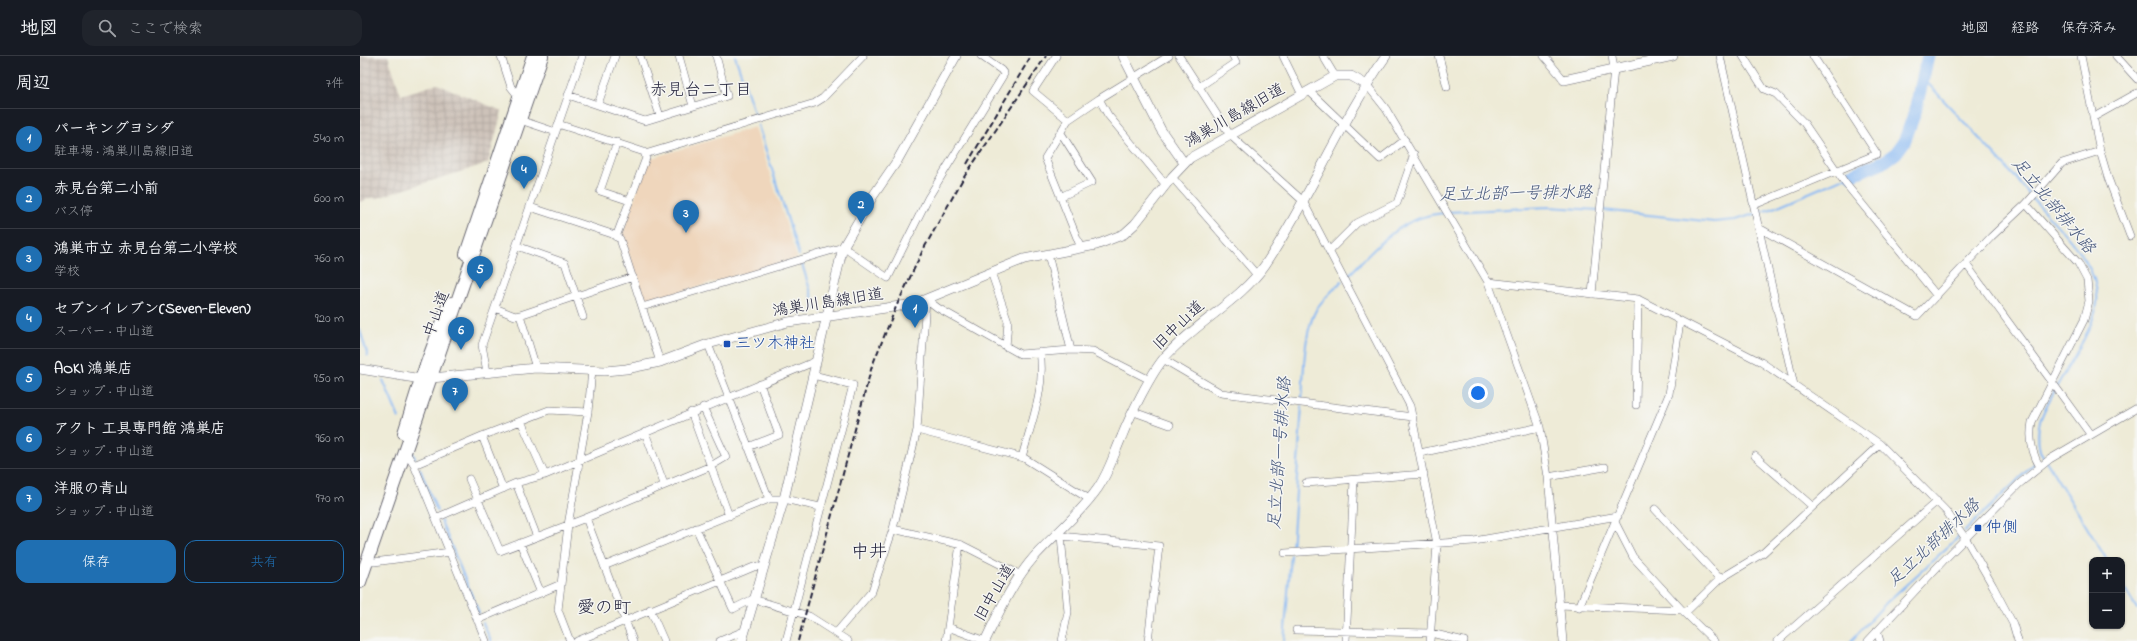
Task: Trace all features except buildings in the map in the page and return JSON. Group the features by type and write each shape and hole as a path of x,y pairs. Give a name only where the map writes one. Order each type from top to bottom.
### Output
{"highway":[{"name":"中山道","path":"364,560 406,453 426,378 533,56"},
{"name":"中山道","path":"360,582 364,560 397,454 520,120 542,56"}],"street":[{"path":"501,56 511,87 519,97"},
{"path":"487,372 482,348 582,56"},
{"path":"598,104 615,56"},
{"path":"640,56 660,116"},
{"path":"679,56 694,106"},
{"path":"568,95 645,121 727,96 716,56"},
{"path":"645,154 815,103 822,98 863,56"},
{"path":"742,641 762,568 784,499 843,247 872,196 897,162 956,56"},
{"path":"843,247 888,278 928,198 1004,74 1001,70 981,56"},
{"path":"1056,56 1032,91 1068,120"},
{"path":"1123,56 1161,130 1184,164"},
{"path":"1081,248 1044,158 1068,120 1169,56"},
{"path":"1179,56 1230,135 1303,201 1410,406 1437,544 1430,641"},
{"path":"1199,87 1236,62 1233,56"},
{"path":"1283,56 1305,93 1380,159 1405,140"},
{"path":"1322,56 1335,76 1351,76 1367,85 1386,109 1414,154 1442,205 1488,282 1540,427 1548,477 1563,641"},
{"name":"旧中山道","path":"985,641 1000,609 1033,558 1059,535 1089,499 1106,475 1122,435 1150,380 1163,359 1186,336 1257,275 1303,201 1367,85 1386,56"},
{"path":"1439,56 1447,87"},
{"path":"1544,56 1564,80 1673,56"},
{"path":"1592,294 1614,69 1612,56"},
{"path":"1720,56 1794,385"},
{"path":"1743,56 1764,89 1776,94 1804,123 1845,183 1937,296"},
{"path":"1754,208 1877,154 1813,56"},
{"path":"2081,56 2100,151 2108,178 2130,236"},
{"path":"2116,56 2137,79"},
{"name":"鴻巣川島線旧道","path":"360,369 426,378 536,368 592,370 626,369 660,362 708,344 788,322 896,307 926,299 1024,259 1096,245 1124,234 1135,224 1172,177 1197,153 1335,76"},
{"path":"2094,117 2137,94"},
{"path":"1099,99 1108,115 1166,185"},
{"path":"520,120 556,132"},
{"path":"558,124 617,142 644,152 645,154"},
{"path":"1060,197 1092,182 1061,133"},
{"path":"617,142 600,191 630,201"},
{"path":"1759,228 1917,316 2026,204 2062,164 2100,151"},
{"path":"616,237 646,158 645,154"},
{"path":"1329,251 1357,223 1398,202 1414,154"},
{"path":"1172,177 1257,275"},
{"path":"2026,204 2078,263 2084,273 2089,289 2089,307 2084,320 2036,412 2030,432 2032,448 2042,465"},
{"path":"530,207 616,237 620,240 660,362"},
{"path":"517,246 565,263 583,316"},
{"path":"642,307 843,247"},
{"path":"1048,254 1071,350"},
{"path":"1966,264 2090,434"},
{"path":"991,272 1008,321 1006,347"},
{"path":"495,308 515,316 520,315 633,277"},
{"path":"1488,282 1638,299 1680,322 1761,362 1880,444 1937,501 1966,539 2013,624 2018,641"},
{"path":"926,299 938,308 1020,354 1071,350 1093,351 1150,380"},
{"path":"836,633 872,591 893,529 917,430 926,299"},
{"path":"1636,405 1638,299"},
{"path":"520,315 536,368"},
{"path":"1579,607 1617,519 1637,466 1669,394 1680,322"},
{"path":"708,344 769,499"},
{"path":"1022,457 1035,411 1043,368 1040,352"},
{"path":"1163,359 1221,394 1307,403 1413,417"},
{"path":"436,518 516,483 545,475 728,396 816,361"},
{"path":"570,641 558,610 568,525 588,412 592,370"},
{"path":"786,641 853,385 813,375"},
{"path":"748,447 779,435 760,384"},
{"path":"470,478 500,551 586,518 664,484 711,466 726,457 703,407"},
{"path":"1868,641 1943,561 2019,484 2050,459 2090,434 2137,408"},
{"path":"414,465 521,420 549,410 588,412"},
{"path":"691,412 729,516"},
{"path":"1134,412 1170,425"},
{"path":"521,420 545,475"},
{"path":"1420,453 1540,427"},
{"path":"917,430 1022,457 1089,499"},
{"path":"645,432 664,484"},
{"path":"482,436 503,489"},
{"path":"1559,605 1683,612 1720,579 1763,553 1880,444"},
{"path":"406,453 414,465 486,641"},
{"path":"1755,456 1812,506"},
{"path":"1548,477 1605,467"},
{"path":"1306,483 1424,474"},
{"path":"1346,641 1354,480"},
{"path":"516,483 537,537"},
{"path":"604,566 769,499 784,499 820,507"},
{"path":"1778,641 1937,501"},
{"path":"1655,509 1720,579"},
{"path":"586,518 633,641"},
{"path":"1286,553 1474,541 1617,519"},
{"path":"1617,519 1633,557 1683,612 1714,641"},
{"path":"696,528 734,609 753,599 794,610 809,616 848,641"},
{"path":"893,529 960,544 1021,575"},
{"path":"1062,641 1068,612 1059,535 1159,546 1148,641"},
{"path":"520,543 540,593"},
{"path":"946,641 960,544"},
{"path":"364,560 374,562 450,552"},
{"path":"577,641 650,609 756,566 762,568"},
{"path":"477,620 561,584"},
{"path":"650,609 664,641"},
{"path":"948,627 985,641"},
{"path":"1296,630 1430,633 1464,641"},
{"path":"720,641 744,631"},
{"path":"1877,631 1880,641"}],"shaded area":[{"path":"360,56 388,56 401,95 437,84 502,111 488,163 374,199 374,197 360,202"},
{"path":"755,127 797,258 646,302 643,300 622,235 648,159"}],"waterway":[{"path":"735,56 755,115"},
{"name":"足立北部一号排水路","path":"1851,175 1885,161 1896,153 1904,142 1915,112 1928,56"},
{"name":"足立北部排水路","path":"1922,77 2016,178 2030,196"},
{"path":"758,125 799,255"},
{"name":"足立北部一号排水路","path":"1602,210 1714,222 1735,220 1771,209 1851,175"},
{"name":"足立北部排水路","path":"2033,199 2078,250 2094,279 2097,294 2096,309 2089,329 2057,386"},
{"name":"足立北部一号排水路","path":"1448,212 1548,207 1598,210"},
{"name":"足立北部一号排水路","path":"1346,278 1378,245 1401,227 1428,215 1444,213"},
{"path":"802,264 816,309"},
{"name":"足立北部一号排水路","path":"1302,400 1305,353 1312,318 1320,304 1342,281"},
{"path":"360,330 368,356"},
{"path":"383,380 399,418"},
{"path":"2055,390 2043,412 2039,426 2038,442 2040,451 2105,557"},
{"name":"足立北部一号排水路","path":"1292,550 1302,405"},
{"path":"412,452 415,458"},
{"name":"足立北部排水路","path":"1964,532 2034,464"},
{"path":"420,469 437,511"},
{"path":"441,521 479,613"},
{"name":"足立北部排水路","path":"1851,641 1886,603 1961,535"},
{"name":"足立北部一号排水路","path":"1284,641 1291,555"},
{"path":"2125,589 2137,609"},
{"path":"483,623 491,641"}],"railway":[{"path":"967,164 1031,56"},
{"path":"798,641 872,366 896,307 923,250 964,177 1046,56"}],"place":[{"name":"セブンイレブン(Seven-Eleven)","path":"524,189"},
{"name":"赤見台第二小前","path":"861,224"},
{"name":"鴻巣市立 赤見台第二小学校","path":"686,233"},
{"name":"AOKI 鴻巣店","path":"480,289"},
{"name":"パーキングヨシダ","path":"915,328"},
{"name":"三ツ木神社","path":"727,344"},
{"name":"アクト 工具専門館 鴻巣店","path":"461,350"},
{"name":"洋服の青山","path":"455,411"},
{"name":"仲側","path":"1978,528"}],"district":[{"name":"赤見台二丁目","path":"701,90"},
{"name":"中井","path":"869,553"},
{"name":"愛の町","path":"604,609"}]}
